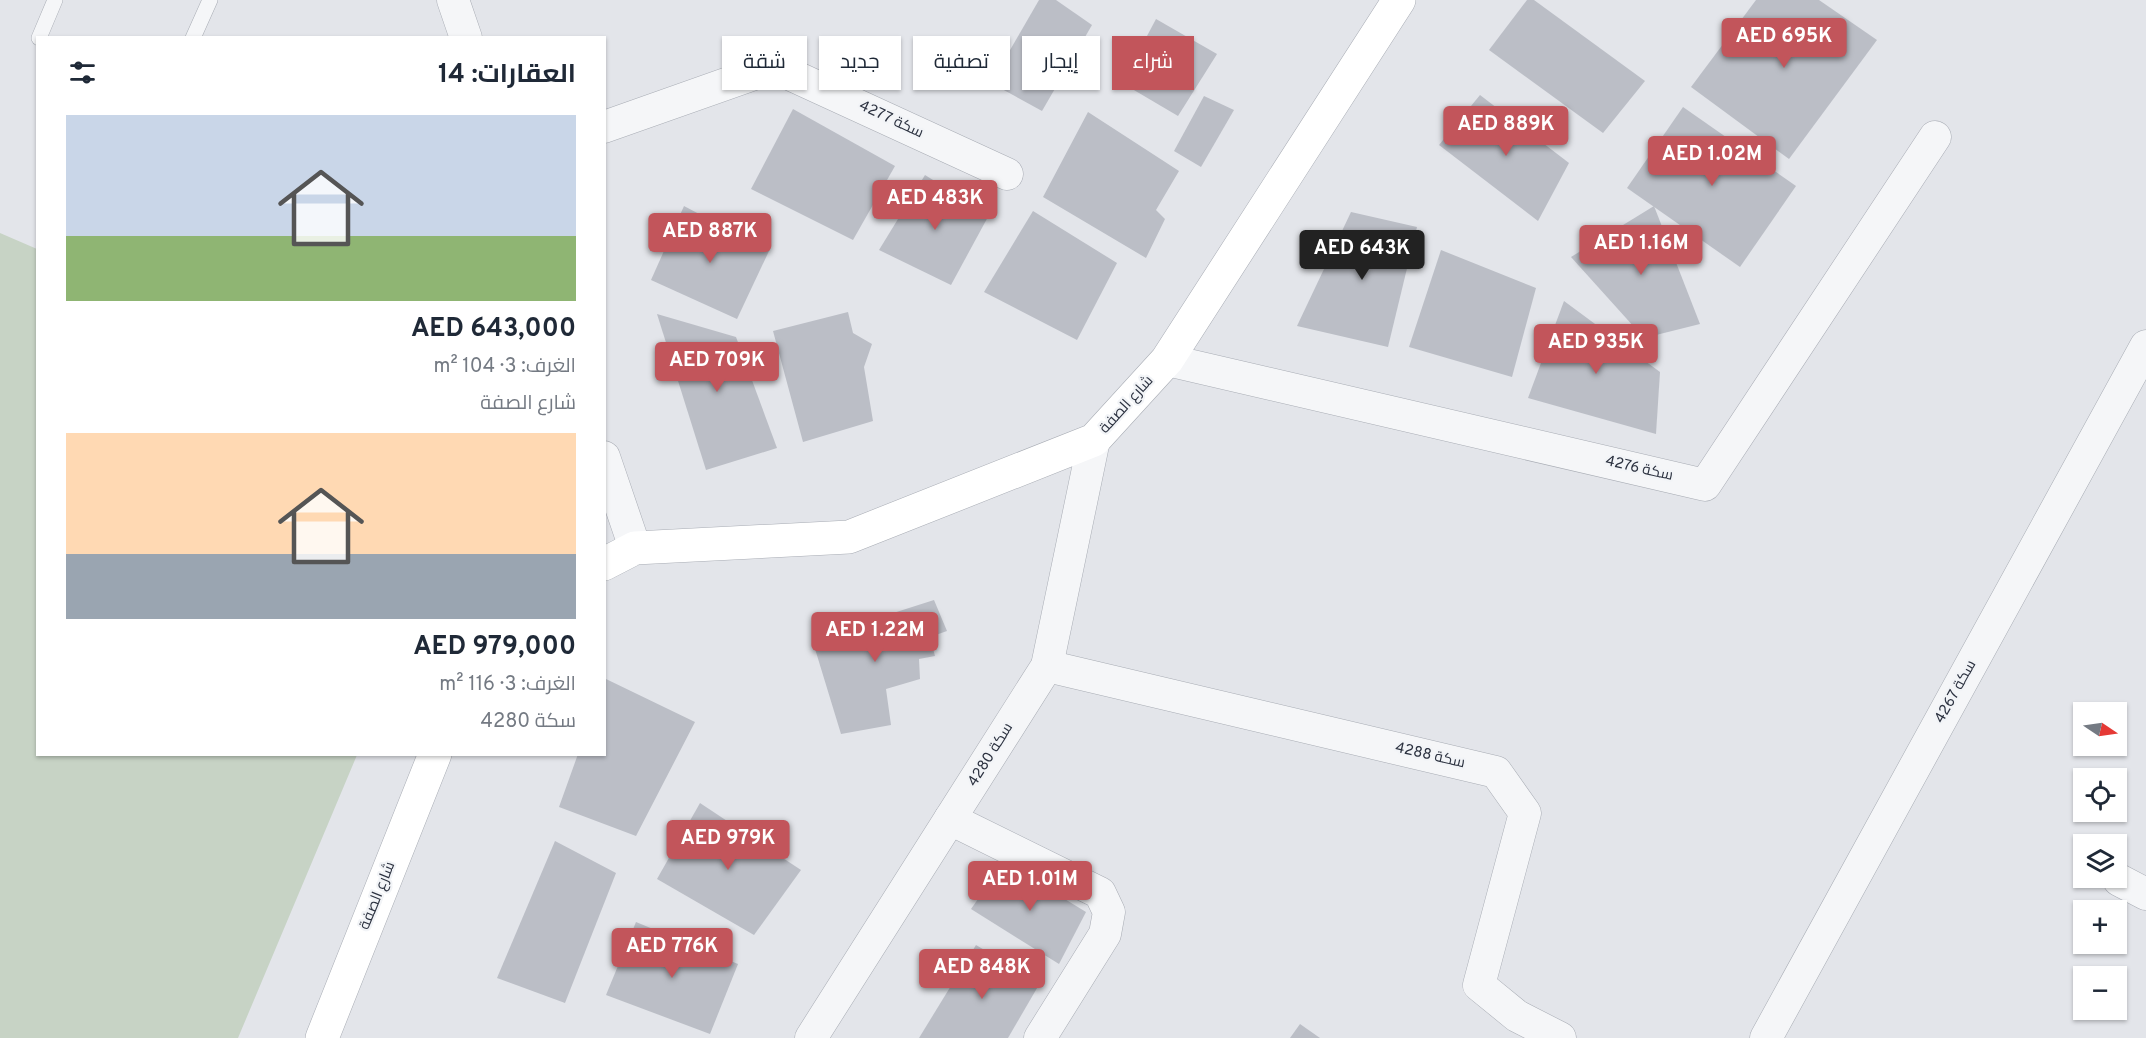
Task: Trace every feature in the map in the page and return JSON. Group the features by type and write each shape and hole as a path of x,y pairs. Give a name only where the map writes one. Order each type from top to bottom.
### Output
{"street":[{"path":"453,0 465,36"},
{"name":"شارع الصفة","path":"606,563 635,548 849,537 1094,440 1167,360 1399,0"},
{"name":"سكة 4277","path":"606,126 774,67 1007,174"},
{"name":"سكة 4276","path":"1167,360 1705,485 1935,137"},
{"name":"سكة 4267","path":"1766,1038 2146,346"},
{"name":"سكة 4280","path":"811,1038 1047,666 1094,440"},
{"path":"606,463 635,548"},
{"name":"سكة 4288","path":"1047,666 1496,772 1525,813 1479,985 1516,1016 1560,1038"},
{"name":"شارع الصفة","path":"322,1038 434,756"},
{"path":"950,819 1100,893 1109,912 1105,934 1040,1038"},
{"path":"2127,884 2146,894"}],"lane":[{"path":"40,36 55,0"},
{"path":"194,36 210,0"}],"green space":[{"path":"0,233 36,249 36,756 357,756 238,1038 0,1038"}],"building":[{"path":"1039,0 1056,0 1092,25 1086,36 1022,36 1022,90 1054,90 1042,111 1004,90 1010,90 1010,50"},
{"path":"1527,0 1534,0 1645,81 1603,133 1489,50"},
{"path":"1756,0 1819,0 1877,40 1789,159 1691,87"},
{"path":"1156,19 1186,36 1147,36"},
{"path":"1194,41 1217,54 1178,116 1134,90 1194,90"},
{"path":"1480,95 1569,163 1538,221 1439,145"},
{"path":"1204,96 1234,110 1201,167 1174,151"},
{"path":"1683,107 1796,186 1740,267 1627,188"},
{"path":"793,109 895,166 853,240 751,189"},
{"path":"1088,112 1179,171 1156,210 1165,219 1146,258 1043,197"},
{"path":"925,175 989,215 951,285 879,250"},
{"path":"684,206 769,251 737,319 651,280"},
{"path":"1654,206 1700,324 1644,338 1571,257"},
{"path":"1033,211 1117,263 1077,340 984,292"},
{"path":"1351,212 1417,227 1388,347 1297,326"},
{"path":"1441,250 1536,288 1512,377 1409,347"},
{"path":"1564,301 1660,372 1656,434 1528,398"},
{"path":"848,312 853,333 872,344 864,367 873,421 803,442 773,331"},
{"path":"657,314 736,337 777,448 706,470"},
{"path":"934,600 947,631 930,637 935,656 919,659 920,679 886,689 891,725 841,734 812,639"},
{"path":"606,679 695,722 636,836 559,807 577,756 606,756"},
{"path":"700,803 801,870 754,935 657,879"},
{"path":"555,841 616,873 565,1003 497,978"},
{"path":"1004,862 1086,912 1059,964 971,909"},
{"path":"636,922 738,964 710,1034 606,995"},
{"path":"976,945 1040,983 1008,1038 919,1038"},
{"path":"1300,1024 1320,1038 1290,1038"}]}
